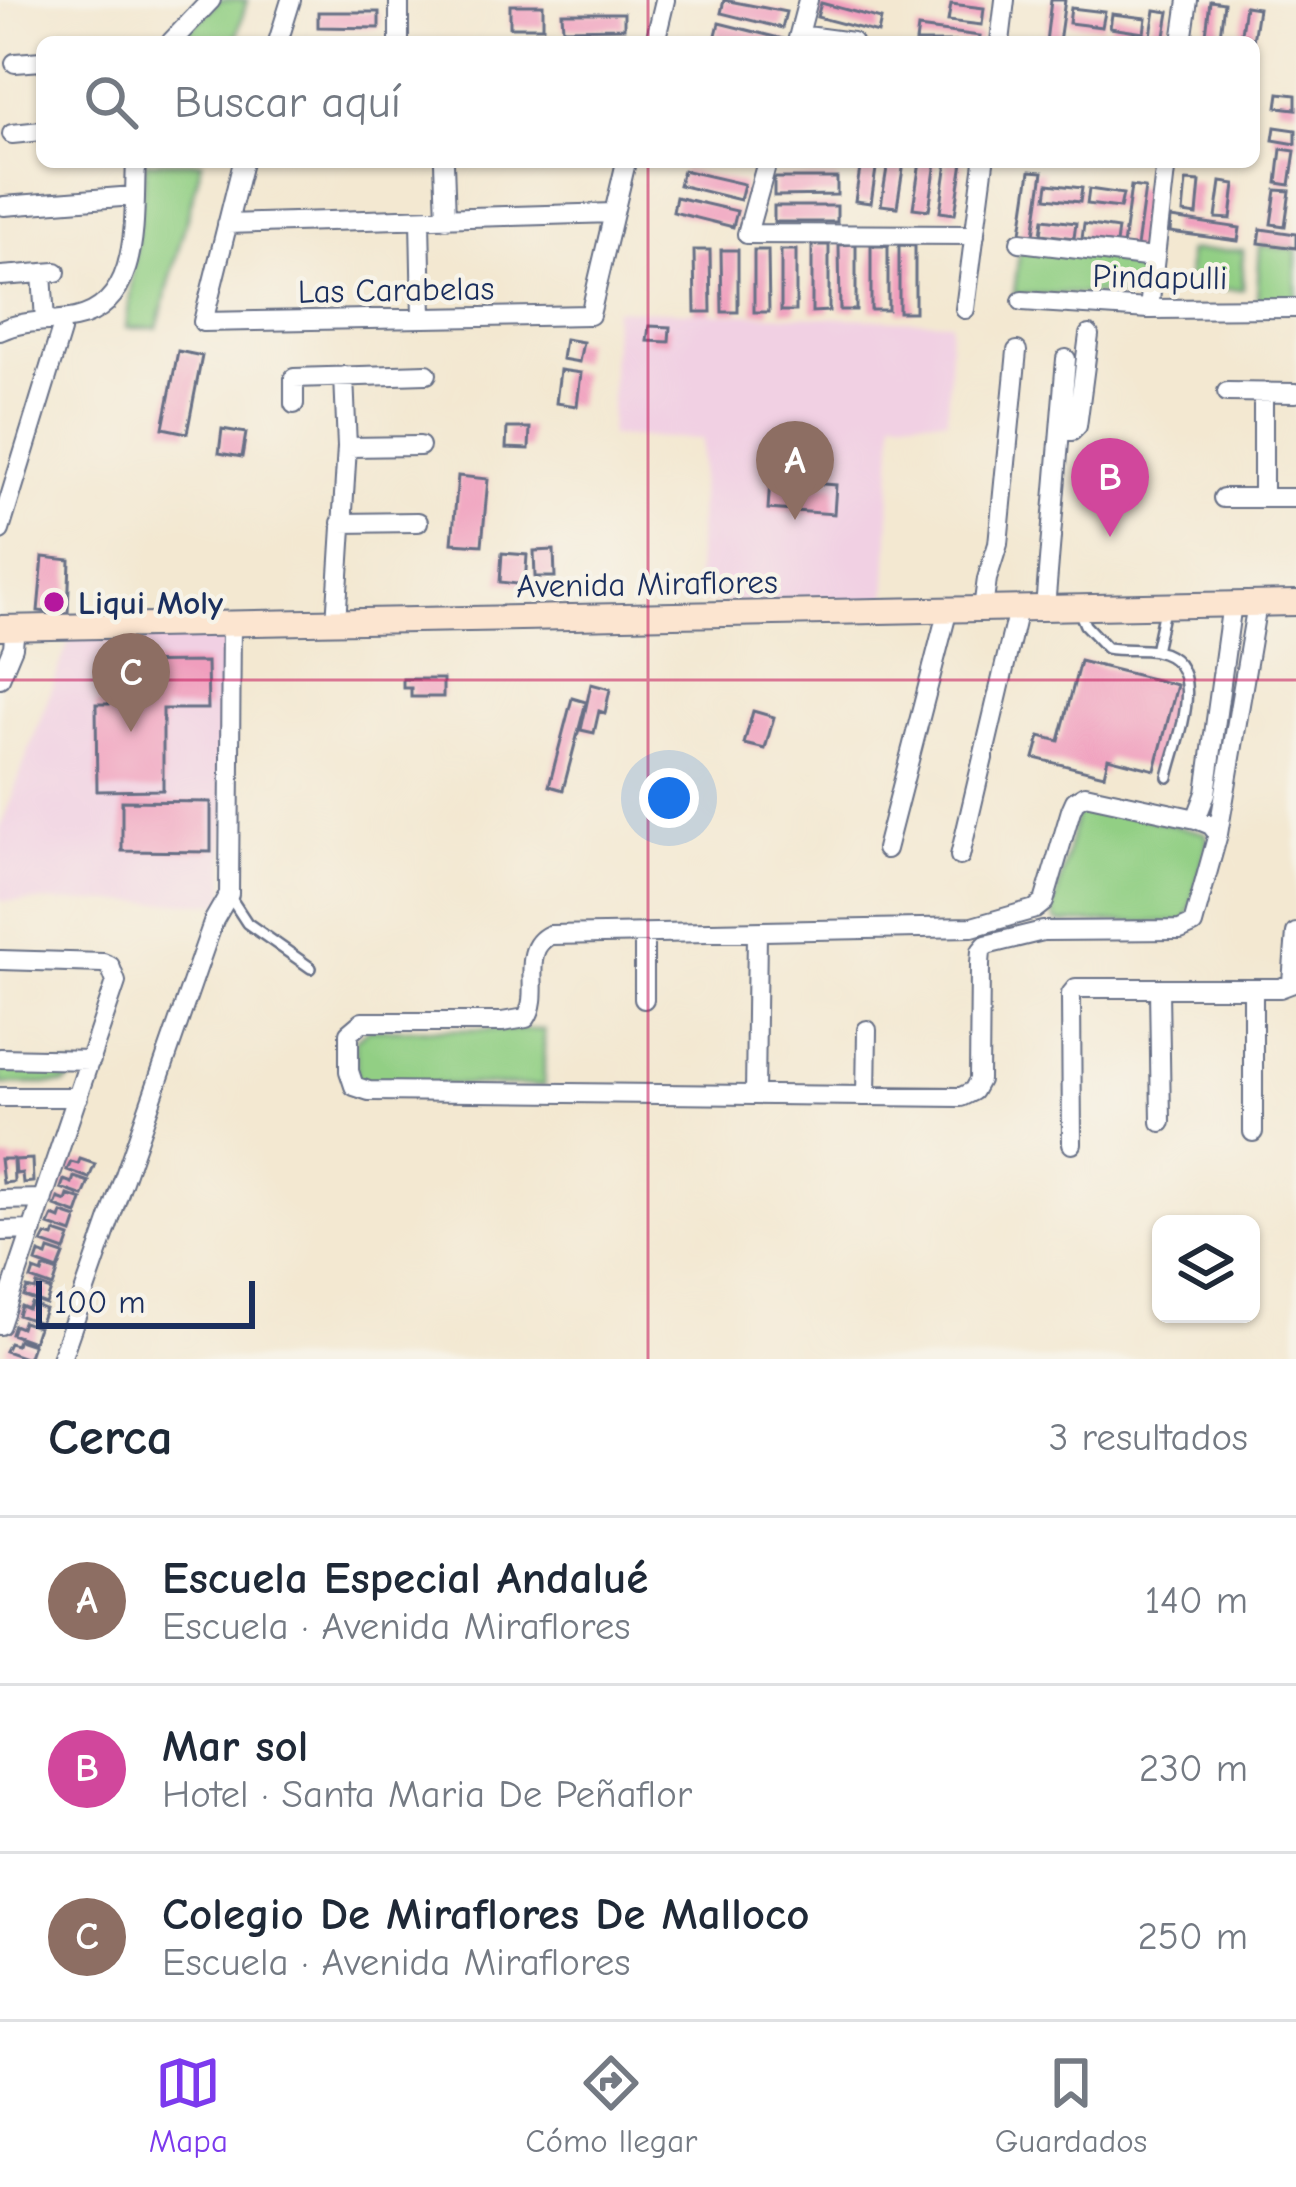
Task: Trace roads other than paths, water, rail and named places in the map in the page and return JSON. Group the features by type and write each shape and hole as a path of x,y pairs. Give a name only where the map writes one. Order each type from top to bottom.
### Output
{"main road":[{"name":"Avenida Miraflores","path":"8,627 1296,603"}],"street":[{"path":"177,36 211,0"},
{"path":"280,36 291,0"},
{"path":"399,0 400,36"},
{"path":"656,36 664,0"},
{"path":"799,36 808,0"},
{"path":"1001,36 1005,0"},
{"path":"1183,36 1189,0"},
{"path":"15,63 36,61"},
{"path":"12,134 36,132"},
{"path":"0,331 16,324 53,326 93,312 118,289 129,262 136,168"},
{"path":"241,168 227,224 614,213 625,168"},
{"path":"444,168 446,219"},
{"path":"765,168 747,233 975,235"},
{"path":"965,309 983,168"},
{"path":"1149,309 1165,168"},
{"path":"4,206 134,196"},
{"name":"Las Carabelas","path":"227,224 203,322 590,315 614,213"},
{"path":"420,219 422,318"},
{"path":"1020,242 1154,258"},
{"path":"0,530 53,326 49,272 2,276"},
{"name":"Pindapulli","path":"1022,302 1149,309 1296,308"},
{"path":"1045,608 1060,430 1076,360 1089,335"},
{"path":"983,609 986,579 998,544 1017,352"},
{"path":"1044,356 1076,360"},
{"path":"295,404 294,378 428,374"},
{"path":"336,623 347,447 344,376"},
{"path":"1227,392 1296,393"},
{"path":"1263,393 1263,498"},
{"path":"347,447 420,446"},
{"path":"1223,498 1296,498"},
{"path":"341,523 418,522"},
{"path":"1196,819 1244,604"},
{"path":"1047,898 1035,909 972,927 544,938 534,953 532,1008 520,1021 358,1023 349,1037 351,1082 369,1091 957,1097 974,1091 979,1071 981,954 986,945 1055,930 1189,927 1198,912 1218,834 1244,604"},
{"path":"960,856 1018,609"},
{"path":"886,849 948,610"},
{"path":"61,1359 214,920 229,894 231,622"},
{"path":"0,677 13,647 8,627"},
{"path":"1055,930 1047,898 1071,810 1081,796 1095,795 1196,819 1218,834"},
{"path":"972,927 986,945"},
{"path":"755,1095 757,932"},
{"path":"1072,1144 1071,994 1076,988 1280,988 1294,982 1296,933"},
{"path":"644,934 644,999"},
{"path":"0,960 96,962 110,966 116,989 0,1325"},
{"path":"1159,988 1160,1123"},
{"path":"1253,988 1253,1132"},
{"path":"866,1096 867,1030"},
{"path":"0,1058 91,1060"},
{"path":"0,1096 78,1097"},
{"path":"0,1200 43,1199"},
{"path":"0,1231 33,1231"}],"lane":[{"path":"1155,651 1166,605"},
{"path":"1078,608 1085,625 1107,648 1155,651 1178,662 1187,680 1168,777"},
{"path":"229,894 248,923 310,968"}],"place":[{"name":"Escuela Especial Andalué","path":"795,520"},
{"name":"Mar sol","path":"1110,537"},
{"name":"Liqui Moly","path":"54,602"},
{"name":"Colegio De Miraflores De Malloco","path":"131,732"}]}
